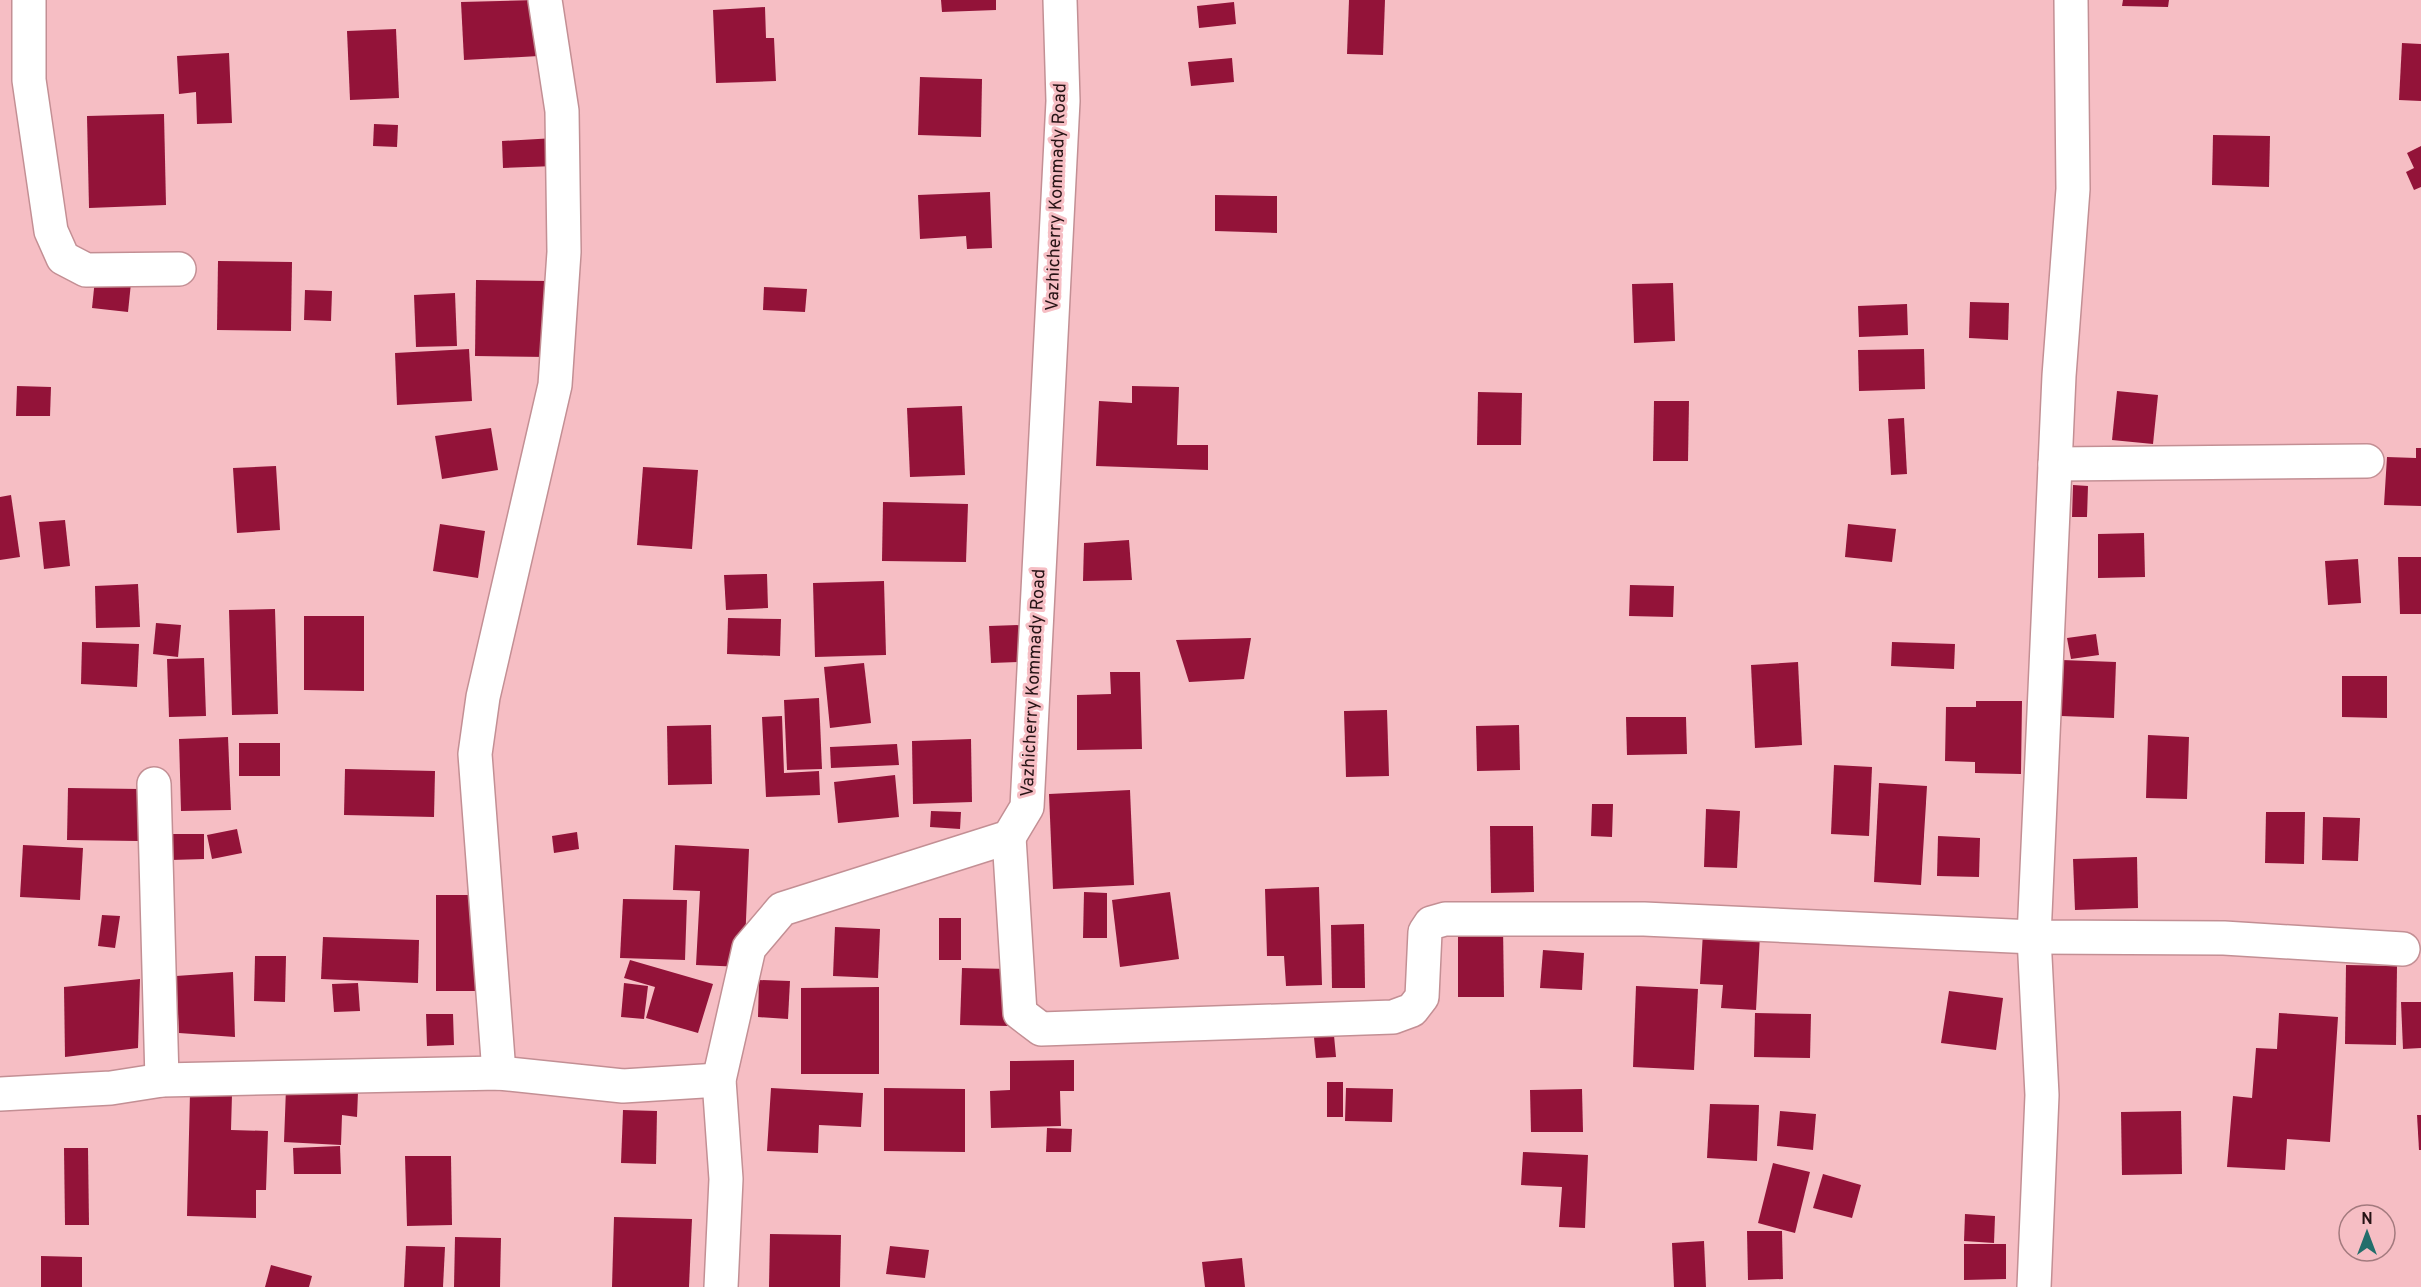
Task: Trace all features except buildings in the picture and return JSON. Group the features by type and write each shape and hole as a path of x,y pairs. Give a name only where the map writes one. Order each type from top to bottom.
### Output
{"street":[{"path":"29,0 29,80 51,231 63,258 86,270 178,269"},
{"path":"499,1073 475,754 483,697 555,385 564,252 562,111 545,0"},
{"name":"Vazhicherry Kommady Road","path":"1009,837 1027,807 1032,742 1063,101 1060,0"},
{"path":"2034,1287 2042,1095 2034,937 2055,464 2073,189 2071,0"},
{"path":"2055,464 2367,461"},
{"path":"154,784 162,1080"},
{"path":"721,1287 726,1179 719,1080 749,948 782,909 1009,837 1020,1013 1041,1029 1393,1017 1412,1010 1422,997 1425,932 1431,923 1445,919 1644,919 2034,937 2224,938 2403,949"},
{"path":"0,1094 111,1088 162,1080 499,1073 623,1086 719,1080"}]}
